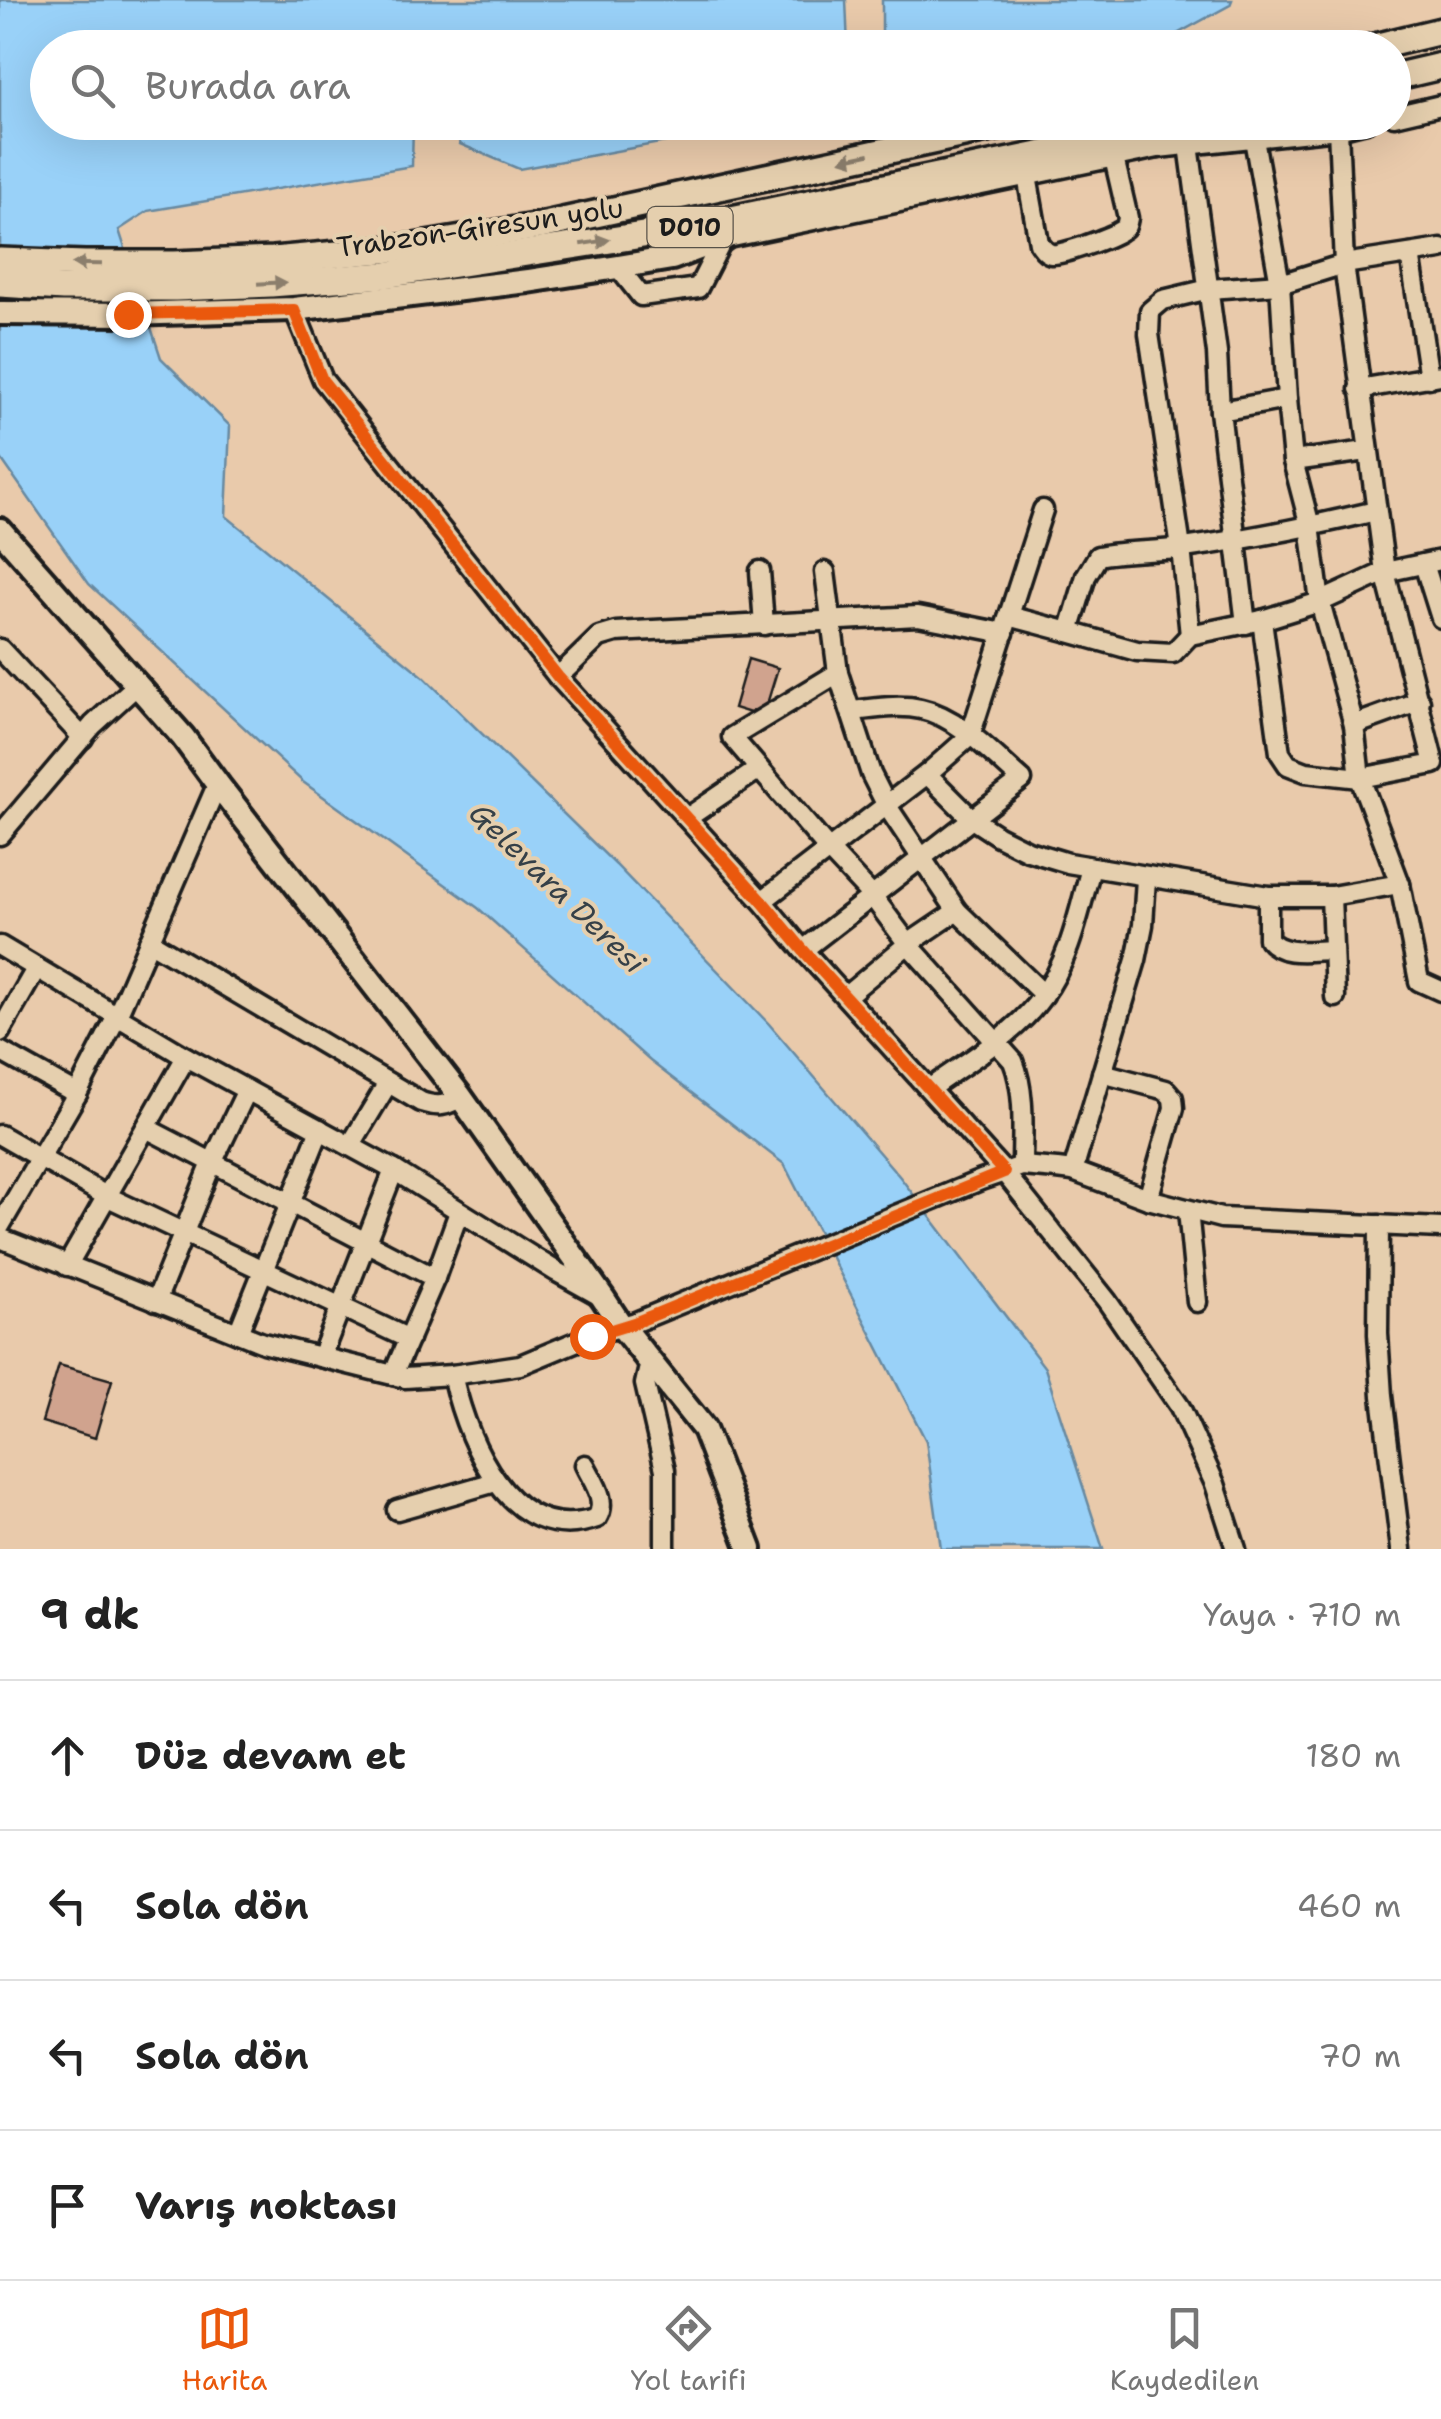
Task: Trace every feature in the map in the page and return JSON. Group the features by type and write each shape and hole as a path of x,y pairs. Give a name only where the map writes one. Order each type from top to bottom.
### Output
{"highway":[{"path":"1411,38 1441,31"},
{"path":"1411,74 1441,66"},
{"name":"Trabzon-Giresun yolu","path":"0,260 85,264 176,288 273,260 414,247 540,226 936,140"},
{"name":"Trabzon-Giresun yolu","path":"0,284 176,288 385,275 688,228 728,228 1156,140"}],"main road":[{"path":"0,313 176,288 294,310 528,281 672,258 728,228"},
{"path":"0,530 183,737 460,1096 604,1298 628,1325 652,1365 704,1429 750,1549"}],"street":[{"path":"1411,112 1441,105"},
{"path":"618,267 641,296 698,288 728,228 1027,176 1114,158 1156,140"},
{"path":"1194,140 1220,411 1237,538 1280,753 1288,765 1306,772 1360,778 1438,764 1385,572 1344,264 1338,140"},
{"path":"1254,140 1280,284 1293,461 1310,526 1320,602 1354,725 1360,778 1400,884 1419,981 1441,991"},
{"path":"1027,176 1039,243 1044,250 1056,254 1126,226 1128,218 1114,158"},
{"path":"1190,636 1182,548 1149,334 1150,310 1162,300 1208,289 1280,284 1344,264 1441,249"},
{"path":"1360,388 1435,376 1410,254"},
{"path":"294,310 322,380 558,677 929,1089 1013,1169 1180,1407 1215,1484 1236,1549"},
{"path":"1220,411 1287,399"},
{"path":"1293,461 1367,451"},
{"path":"762,901 888,806 970,736 1043,510"},
{"path":"1069,632 1086,576 1098,556 1182,548 1310,526 1376,510"},
{"path":"558,677 600,637 616,632 918,616 1069,632 1137,651 1174,653 1190,636 1320,602 1385,572 1432,562 1441,618"},
{"path":"760,571 764,624"},
{"path":"825,572 838,673 871,774 956,910 1044,996"},
{"path":"0,649 83,738"},
{"path":"838,673 732,737 1013,1061 1018,1074 1013,1169"},
{"path":"0,836 7,813 137,685"},
{"path":"1354,725 1420,700"},
{"path":"803,950 1022,780 959,725 920,708 851,711"},
{"path":"687,818 759,769"},
{"path":"927,774 972,819 1028,851 1091,868 1268,896 1331,896 1400,884"},
{"path":"1,1220 40,1160 118,1016 218,786"},
{"path":"929,1089 1020,1022 1044,996 1077,922 1091,868"},
{"path":"1073,1171 1136,960 1146,878"},
{"path":"1268,896 1268,939 1272,945 1282,950 1333,950"},
{"path":"1331,896 1335,997"},
{"path":"846,996 956,910"},
{"path":"149,942 428,1104 448,1104 460,1096"},
{"path":"0,946 186,1058 394,1170 604,1298"},
{"path":"0,1032 36,968"},
{"path":"0,1051 77,1094"},
{"path":"67,1266 186,1058"},
{"path":"1102,1073 1166,1090 1173,1098 1174,1108 1148,1200"},
{"path":"350,1146 388,1083"},
{"path":"156,1301 212,1163 247,1090"},
{"path":"146,1128 435,1278"},
{"path":"238,1334 320,1129"},
{"path":"0,1135 108,1197 409,1339"},
{"path":"0,1238 263,1344 404,1378 452,1376 520,1365 1013,1169 1073,1171 1148,1200 1221,1218 1441,1228"},
{"path":"321,1358 394,1170"},
{"path":"1188,1210 1197,1302"},
{"path":"394,1375 459,1212"},
{"path":"1379,1225 1382,1396 1401,1549"},
{"path":"652,1365 645,1384 665,1470 665,1549"},
{"path":"452,1376 462,1415 492,1482 522,1524 557,1535 592,1522 601,1513 600,1496 585,1465"},
{"path":"396,1510 492,1482"}],"water":[{"name":"Gelevara Deresi","path":"0,0 846,0 847,30 30,30 30,140 413,140 412,166 148,211 119,230 161,358 230,426 226,516 424,677 616,865 769,1024 900,1177 1045,1368 1103,1549 941,1549 926,1441 784,1164 650,1061 478,908 303,782 89,584 0,457"},
{"path":"882,0 1232,0 1230,5 1184,30 882,30"},
{"path":"459,140 676,140 519,169 460,144"}],"building":[{"path":"748,659 778,668 763,717 734,708"},
{"path":"59,1365 112,1380 95,1438 42,1422"}],"route":[{"path":"128,314 294,310 322,380 558,677 1004,1172 634,1323 592,1336"}]}
